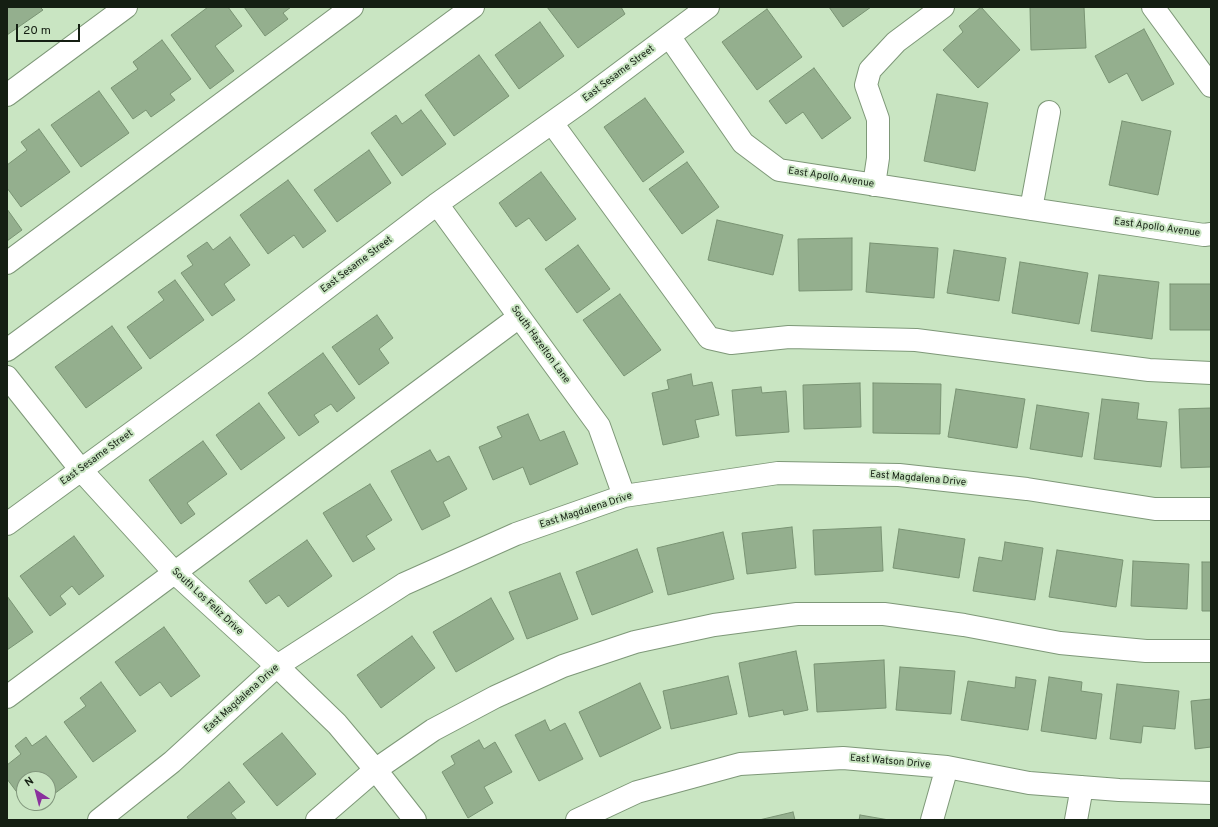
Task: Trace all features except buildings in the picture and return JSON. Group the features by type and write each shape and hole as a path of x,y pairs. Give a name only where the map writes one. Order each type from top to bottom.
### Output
{"street":[{"path":"7,95 126,7"},
{"path":"7,263 352,7"},
{"path":"7,350 473,7"},
{"name":"East Sesame Street","path":"7,524 248,348 438,204 552,123 708,7"},
{"path":"874,185 878,158 878,119 866,85 870,70 896,42 943,7"},
{"path":"1153,7 1211,86"},
{"name":"East Apollo Avenue","path":"669,36 743,143 779,170 1031,210 1211,234"},
{"path":"1031,210 1049,112"},
{"path":"552,123 709,338 731,342 789,337 916,340 1149,370 1211,373"},
{"name":"South Hazelton Lane","path":"438,204 599,426 624,496"},
{"path":"7,697 519,317"},
{"name":"South Los Feliz Drive","path":"7,377 81,470 174,572 278,666 337,724 415,820"},
{"name":"East Magdalena Drive","path":"99,820 172,762 278,666 404,584 516,534 624,496 778,473 892,475 1027,490 1155,510 1211,509"},
{"path":"318,820 375,770 433,730 495,697 563,666 635,642 714,625 798,614 884,614 964,625 1060,643 1146,651 1211,652"},
{"name":"East Watson Drive","path":"577,820 637,792 740,764 843,758 947,767 1029,783 1119,790 1211,794"},
{"path":"932,820 947,767"},
{"path":"1076,820 1082,787"}]}
